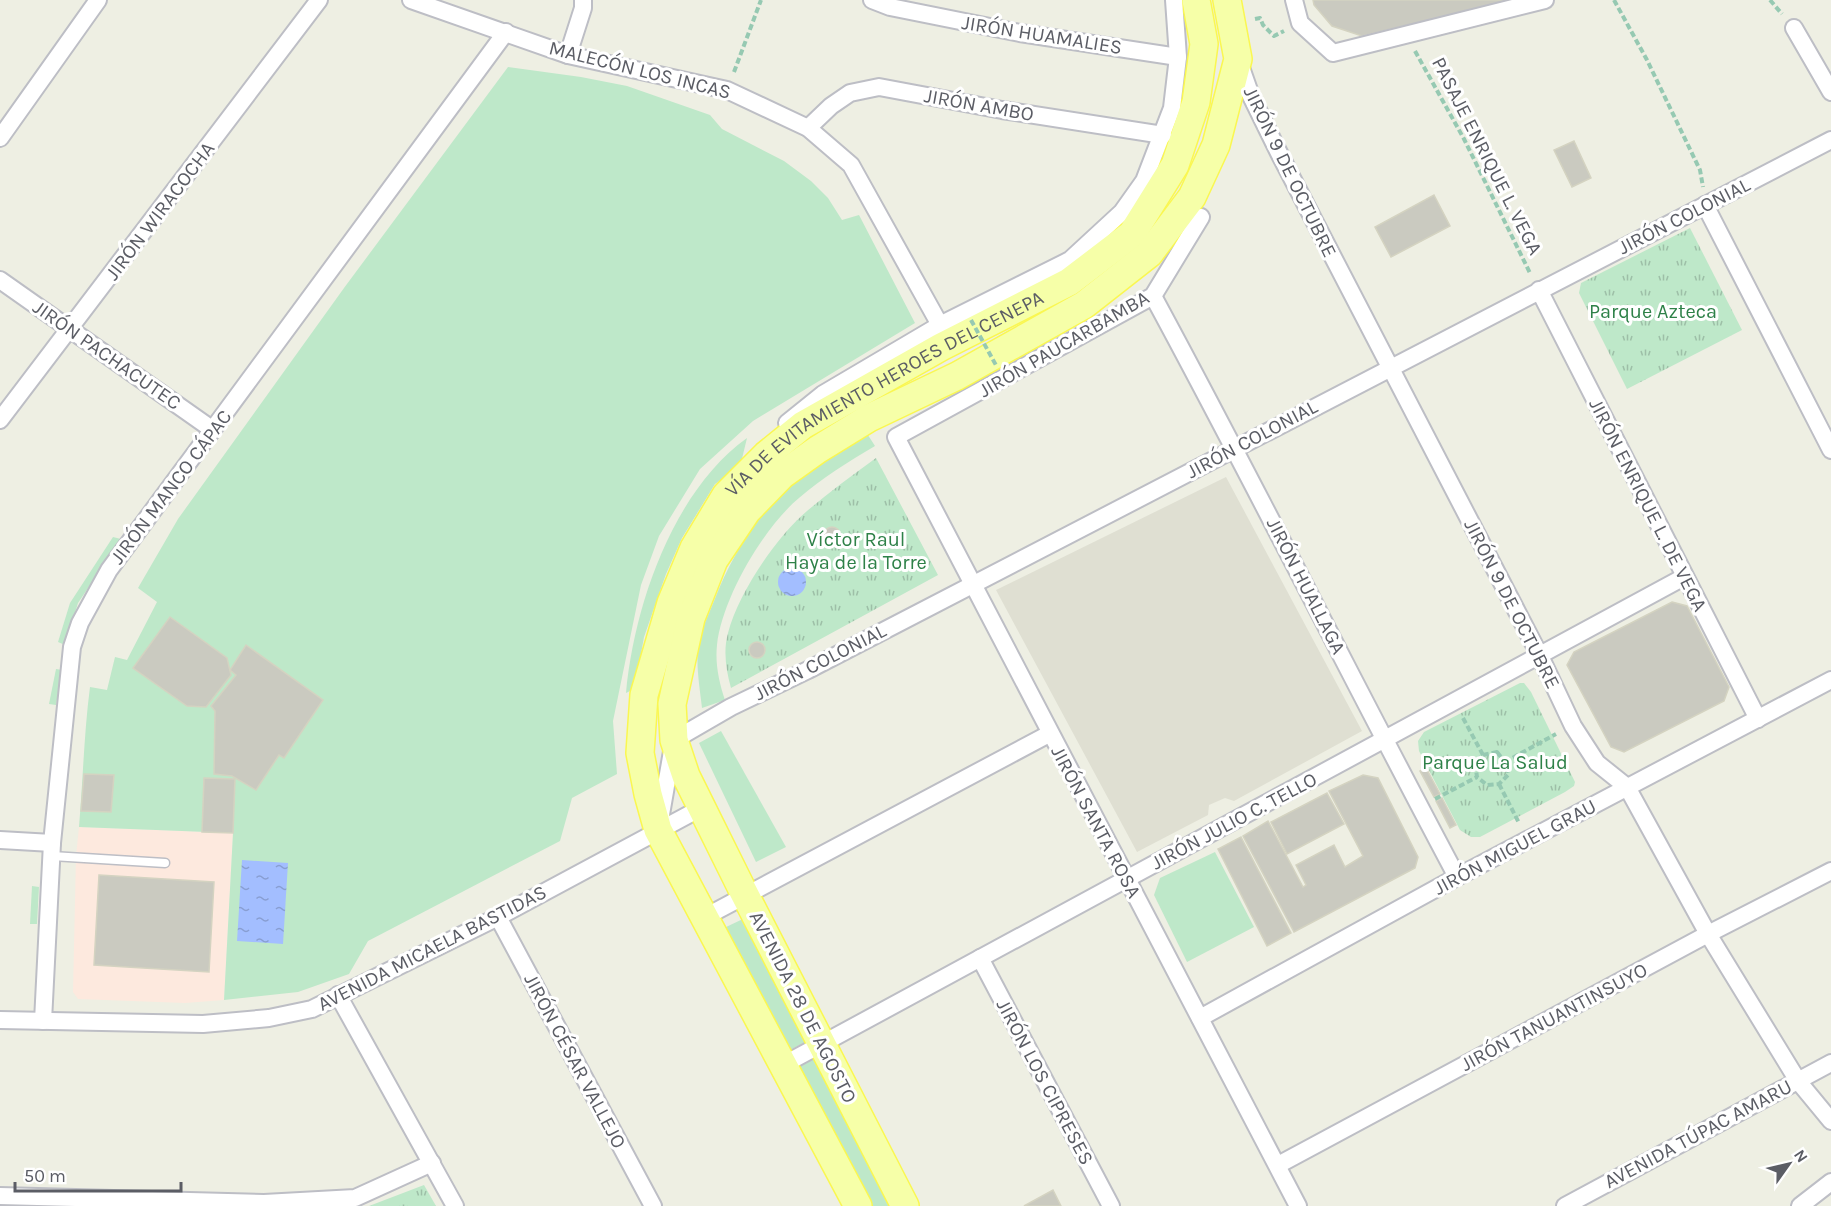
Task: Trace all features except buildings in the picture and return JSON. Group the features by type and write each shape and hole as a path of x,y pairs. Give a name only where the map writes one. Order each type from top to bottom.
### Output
{"main road":[{"name":"VÍA DE EVITAMIENTO HEROES DEL CENEPA","path":"658,830 640,753 644,695 671,603 694,548 726,495 766,455 803,425 941,346 1069,282 1132,234 1175,165 1196,102 1204,44 1196,0"},
{"name":"VÍA DE EVITAMIENTO HEROES DEL CENEPA","path":"701,808 686,776 674,740 672,704 690,618 714,560 747,511 782,475 817,450 869,418 957,376 1084,305 1149,254 1191,197 1216,145 1238,58 1227,0"},
{"name":"AVENIDA 28 DE AGOSTO","path":"701,808 905,1206"},
{"path":"658,830 858,1206"}],"street":[{"path":"0,138 98,0"},
{"name":"JIRÓN WIRACOCHA","path":"0,420 319,0"},
{"name":"MALECÓN LOS INCAS","path":"411,0 568,55 727,90 808,128 851,165 940,325"},
{"path":"568,55 583,8 583,0"},
{"name":"JIRÓN HUAMALIES","path":"872,0 890,7 1020,33 1178,57"},
{"path":"748,473 769,437 823,394 940,325 1070,260 1122,212 1144,181 1172,108 1178,57 1174,0"},
{"path":"1294,0 1300,23 1333,52 1545,0"},
{"path":"1794,28 1831,92"},
{"name":"JIRÓN MANCO CÁPAC","path":"43,1021 52,849 72,647 80,623 109,570 506,32"},
{"name":"JIRÓN 9 DE OCTUBRE","path":"1238,58 1251,96 1389,368 1540,656 1573,726 1597,763 1627,787 1708,934 1798,1081 1831,1121"},
{"name":"JIRÓN AMBO","path":"808,128 831,106 850,93 879,87 1002,111 1163,135"},
{"name":"JIRÓN COLONIAL","path":"674,740 730,707 808,670 1831,140"},
{"path":"1705,205 1831,450"},
{"name":"JIRÓN PAUCARBAMBA","path":"896,437 1153,296 1201,218"},
{"name":"JIRÓN PACHACUTEC","path":"0,280 213,430"},
{"name":"JIRÓN ENRIQUE L. DE VEGA","path":"1539,290 1758,719"},
{"name":"JIRÓN HUALLAGA","path":"1153,296 1236,448 1457,877"},
{"name":"JIRÓN SANTA ROSA","path":"896,437 1049,734 1298,1206"},
{"name":"JIRÓN JULIO C. TELLO","path":"783,1065 1684,577"},
{"name":"JIRÓN MIGUEL GRAU","path":"1200,1018 1457,877 1831,680"},
{"path":"705,917 1049,734"},
{"path":"658,830 674,740"},
{"name":"AVENIDA MICAELA BASTIDAS","path":"0,1020 203,1024 269,1018 312,1009 498,917 701,808"},
{"path":"0,840 52,849"},
{"name":"JIRÓN TANUANTINSUYO","path":"1278,1165 1708,934 1831,871"},
{"name":"JIRÓN CÉSAR VALLEJO","path":"498,917 653,1206"},
{"name":"JIRÓN LOS CIPRESES","path":"980,958 1111,1206"},
{"path":"338,995 455,1206"},
{"name":"AVENIDA TÚPAC AMARU","path":"1565,1206 1831,1063"},
{"path":"0,1196 100,1203 264,1204 356,1198 432,1163"},
{"path":"1800,1206 1831,1182"}],"lane":[{"path":"52,849 165,863"}],"path":[{"path":"727,90 761,0"},
{"path":"1614,0 1647,60 1700,170 1705,205"},
{"name":"PASAJE ENRIQUE L. VEGA","path":"1407,35 1464,139 1539,290"},
{"path":"971,320 997,367"},
{"path":"1454,702 1483,754"},
{"path":"1506,762 1573,726"},
{"path":"1497,752 1506,762 1509,774 1499,784 1487,785 1477,777 1475,762 1483,754 1497,752"},
{"path":"1420,808 1477,777"},
{"path":"1499,784 1528,840"}],"shaded area":[{"path":"1226,477 1362,731 1234,801 1225,798 1209,805 1208,815 1137,852 996,590"},
{"path":"79,827 233,833 224,1000 185,1003 78,999 73,992 76,856"}],"green space":[{"path":"508,67 627,86 710,115 722,129 784,161 811,181 828,198 842,220 859,215 915,323 753,421 700,469 659,536 641,585 613,721 617,774 572,798 560,841 368,941 349,974 298,992 224,1000 233,833 79,827 90,687 107,690 115,657 127,660 157,602 138,588 178,519 344,288"},
{"name":"Parque Azteca","path":"1690,228 1742,330 1627,389 1579,293 1581,283"},
{"path":"866,432 875,446 836,470 785,511 746,566 727,607 717,645 718,673 725,700 702,708 698,678 700,637 722,582 741,546 764,512 792,483 822,459"},
{"path":"747,438 740,467 715,484 682,538 666,574 644,637 632,690 626,693 630,659 648,588 678,519 698,488 721,461"},
{"name":"Víctor Raul Haya de la Torre","path":"876,458 938,575 731,688 726,660 728,633 749,584 771,551 795,522"},
{"path":"113,537 121,539 78,603 65,645 58,642 70,603"},
{"path":"56,669 62,670 56,705 49,704"},
{"name":"Parque La Salud","path":"1524,683 1531,692 1575,782 1574,786 1480,837 1471,837 1460,830 1419,751 1418,741 1424,732"},
{"path":"721,731 786,847 756,862 699,743"},
{"path":"1215,852 1254,927 1187,962 1154,895 1160,878"},
{"path":"32,886 39,887 37,924 30,924"},
{"path":"745,918 809,1040 790,1050 724,928"},
{"path":"818,1057 894,1206 870,1206 799,1067"},
{"path":"424,1185 436,1206 369,1206"}],"water":[{"path":"792,568 802,572 806,582 802,592 792,596 782,592 778,582 782,572"},
{"path":"242,860 288,863 283,944 237,941"}]}
